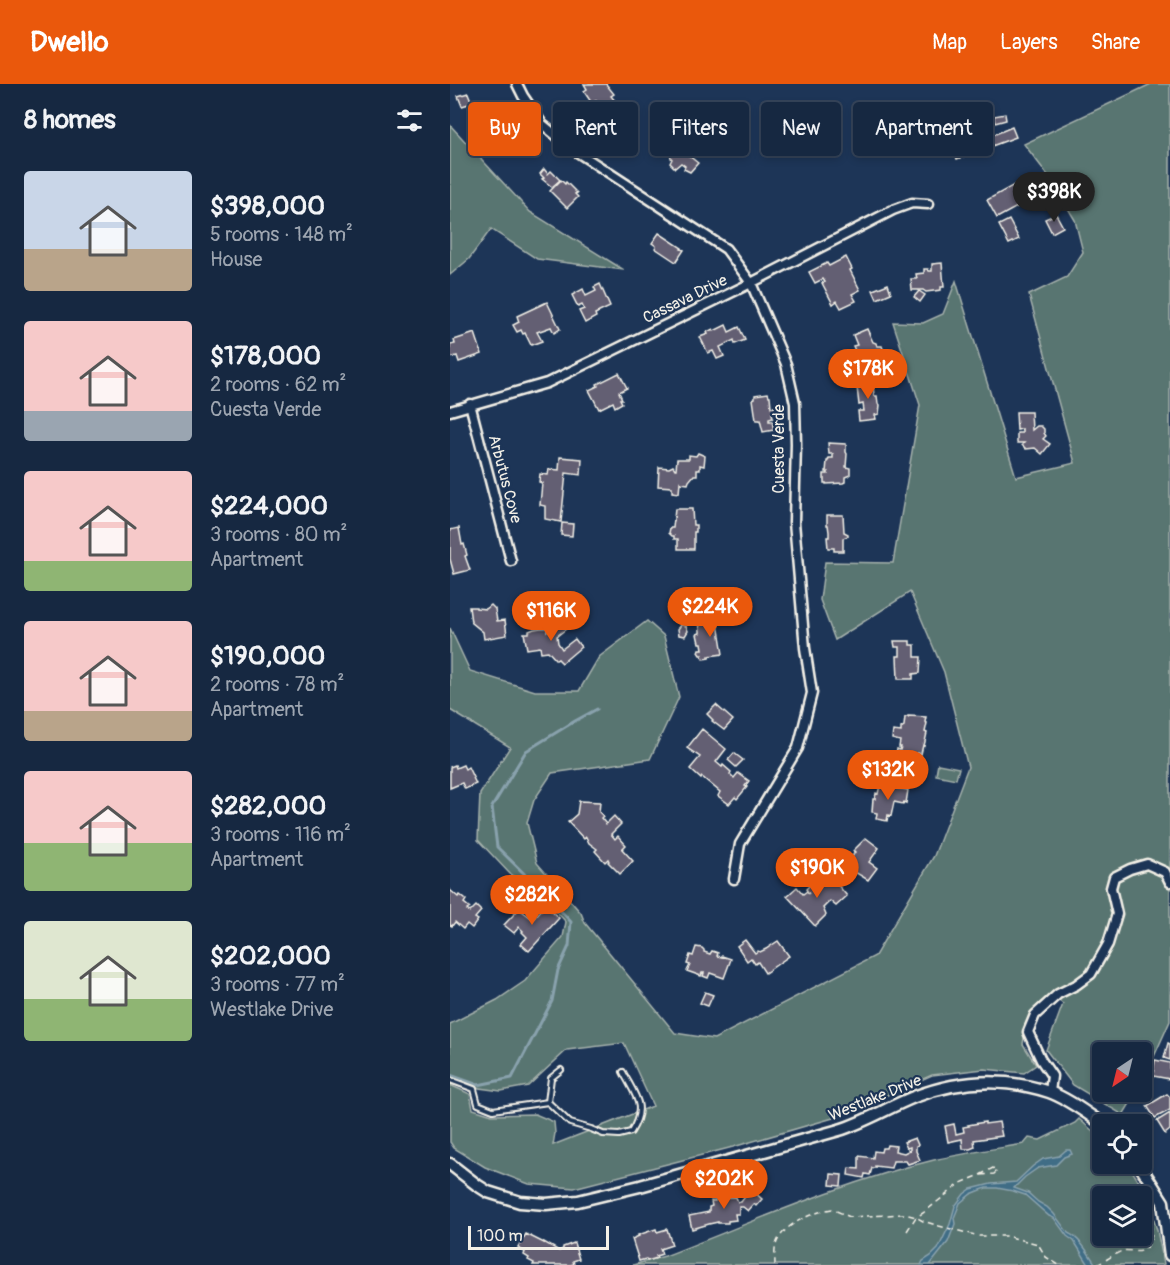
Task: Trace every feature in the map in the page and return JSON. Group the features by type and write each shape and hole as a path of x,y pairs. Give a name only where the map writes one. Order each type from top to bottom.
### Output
{"street":[{"name":"Cuesta Verde","path":"517,84 542,124 574,150 726,249 751,283 786,364 795,403 794,522 805,648 812,693 798,748 740,844 734,879"},
{"name":"Cassava Drive","path":"450,411 547,383 893,210 912,203 928,204"},
{"name":"Arbutus Cove","path":"470,404 511,561"},
{"path":"1050,1092 1052,1076 1041,1060 1028,1032 1035,1015 1058,994 1091,974 1108,944 1117,914 1111,888 1114,877 1147,864 1165,872 1170,882"},
{"name":"Westlake Drive","path":"450,1164 488,1192 520,1202 546,1204 578,1201 640,1186 854,1126 912,1098 939,1088 974,1082 1008,1083 1050,1092 1092,1117"},
{"path":"1146,1174 1166,1201 1170,1255"}],"lane":[{"path":"548,1102 551,1078 561,1070"},
{"path":"548,1102 570,1124 603,1134 619,1135 631,1132 638,1121 640,1106 623,1072"},
{"path":"450,1080 474,1089 478,1104 494,1110 548,1102"}],"path":[{"path":"907,1231 916,1217 962,1183 993,1168 997,1171 994,1174 980,1175"},
{"path":"775,1264 776,1245 783,1233 793,1224 832,1209 850,1217 904,1214 979,1236 1006,1236 1034,1242 1038,1244 1046,1257 1059,1265"},
{"path":"1097,1265 1124,1251 1140,1251 1146,1246"}],"green space":[{"path":"1151,84 1170,84 1170,1021 1152,1061 1152,1042 1092,1042 1092,1096 1073,1085 1046,1050 1063,1004 1052,996 1026,1026 1023,1044 1036,1065 1024,1073 984,1069 932,1075 840,1116 733,1147 574,1188 529,1184 485,1167 454,1148 450,1142 450,1085 470,1094 473,1109 492,1115 535,1114 554,1122 553,1145 653,1106 624,1043 567,1050 528,1086 501,1091 450,1084 450,1024 497,1000 525,981 563,937 566,922 535,888 511,875 478,840 480,794 510,747 450,710 450,628 470,671 535,691 579,691 599,657 647,621 664,636 679,697 650,759 552,773 534,800 527,823 537,863 581,913 585,923 675,1033 714,1039 875,956 934,856 968,767 944,672 910,592 835,640 820,600 825,562 893,563 920,405 893,322 923,323 943,314 956,281 1016,477 1075,463 1029,295 1067,277 1083,252 1075,220 1050,178 1024,144"},
{"path":"450,125 468,145 468,156 479,156 530,212 624,270 537,259 491,229 469,259 450,275"},
{"path":"938,764 959,768 956,779 936,775"},
{"path":"1101,1102 1131,1102 1121,1114"},
{"path":"1079,1119 1092,1130 1092,1174 1134,1174 1142,1186 1092,1186 1092,1246 1152,1246 1152,1215 1164,1264 633,1265 665,1256 798,1204 900,1169 968,1153 1024,1144 1029,1138 1040,1140"}],"water":[{"path":"1066,1150 1070,1150 1072,1154 1064,1157 1056,1165 1038,1168 1014,1188 1028,1193 1047,1207 1068,1233 1080,1242 1096,1265 1089,1265 1074,1241 1067,1236 1054,1218 1025,1195 997,1188 986,1188 971,1194 960,1203 948,1242 930,1265 921,1265 938,1249 950,1224 955,1206 964,1194 971,1189 991,1184 1016,1182 1043,1159 1059,1156"}],"building":[{"path":"584,84 606,84 614,94 611,96 616,102 598,102 596,100 591,102 584,91 587,89"},
{"path":"468,93 472,102 462,106 458,96"},
{"path":"1005,114 1006,120 995,123 994,116"},
{"path":"1012,127 1016,137 993,146 993,135"},
{"path":"671,156 689,156 698,163 690,172 684,169 685,166 681,163 675,168 670,163"},
{"path":"544,169 548,174 551,171 560,180 552,187 542,179 544,178 540,174"},
{"path":"1025,179 1035,197 997,218 987,200"},
{"path":"561,180 577,193 575,194 578,197 567,208 550,191"},
{"path":"1056,214 1063,227 1052,233 1045,219"},
{"path":"1009,220 1019,239 1009,244 999,225"},
{"path":"659,233 684,250 676,262 655,248 656,246 652,243"},
{"path":"846,257 860,290 852,294 856,301 841,308 837,301 833,304 822,283 825,282 823,279 815,283 809,272 827,263 829,266"},
{"path":"942,263 944,287 941,287 941,290 926,292 912,290 911,279 917,279 916,274 924,273 924,269 932,271 932,264"},
{"path":"600,284 610,307 595,314 596,317 585,323 579,311 584,309 582,305 578,307 572,295 583,289 586,296 596,291 594,287"},
{"path":"888,284 891,293 877,299 873,290"},
{"path":"919,291 925,295 920,302 914,297"},
{"path":"547,302 560,329 554,333 551,327 537,332 542,341 531,345 525,333 523,334 521,330 517,332 513,325 519,322 517,316"},
{"path":"726,325 729,332 739,327 745,340 735,344 734,340 720,347 724,356 717,359 713,351 708,353 700,337 713,329 714,331"},
{"path":"867,329 873,342 877,346 882,346 885,354 861,364 853,346 857,345 853,335"},
{"path":"475,333 482,354 459,362 457,356 450,358 450,345 455,344 454,340"},
{"path":"619,373 627,388 619,392 622,403 615,407 613,402 599,409 589,390"},
{"path":"871,377 874,396 877,396 880,405 879,414 875,415 876,419 859,421 858,411 864,411 863,404 859,405 857,387 862,384 861,379"},
{"path":"768,393 771,407 775,410 772,413 773,418 769,419 772,421 774,430 763,432 760,420 756,420 753,399 755,395"},
{"path":"1016,412 1031,412 1032,430 1037,426 1044,429 1046,436 1043,439 1050,444 1042,454 1035,448 1026,449 1022,445 1024,443 1017,443 1017,433 1022,433 1022,429 1017,430"},
{"path":"828,443 846,444 846,467 850,468 850,475 845,477 843,483 824,483 824,474 828,474 826,472 827,461 833,458 833,454 829,454"},
{"path":"698,453 705,456 704,466 700,465 697,475 694,475 688,484 680,482 679,493 672,492 672,487 658,486 659,467 673,466 676,469 677,459 689,459 689,455 696,456"},
{"path":"560,457 582,459 581,475 566,473 561,522 545,519 545,506 540,505 542,483 539,482 540,474 548,475 549,469 559,470"},
{"path":"675,509 692,509 693,525 696,525 694,549 678,549 678,539 674,539 674,536 669,533 670,528 673,528"},
{"path":"827,515 843,515 844,532 848,536 843,538 843,551 828,548"},
{"path":"562,523 573,524 572,536 561,535"},
{"path":"459,528 470,570 454,574 450,559 450,530"},
{"path":"491,605 495,609 497,621 505,620 507,635 484,639 483,632 471,622 469,607 486,609"},
{"path":"717,617 723,654 703,659 698,652 699,649 703,649 697,634 700,633 699,620"},
{"path":"559,621 566,629 557,636 562,649 575,639 581,647 562,663 548,651 541,652 540,647 527,649 524,633 541,628 547,628 547,631"},
{"path":"681,625 686,626 688,631 685,636 679,635 678,629"},
{"path":"894,641 910,641 910,645 915,645 915,657 921,657 920,673 913,674 913,679 898,679 897,656 900,656 900,647 895,647"},
{"path":"716,705 733,720 724,730 707,714"},
{"path":"905,717 926,717 925,722 927,723 924,746 921,754 917,753 915,765 895,761 897,749 900,750 901,747 899,747 900,741 892,739 893,731 901,732"},
{"path":"702,729 726,749 716,762 731,772 734,778 738,773 749,781 737,799 735,797 729,804 718,796 720,792 690,769 700,757 687,748"},
{"path":"734,753 743,760 736,767 728,760"},
{"path":"455,765 456,768 463,765 465,769 468,767 476,784 465,789 462,783 450,788 450,767"},
{"path":"880,785 908,790 906,803 894,802 891,816 888,815 887,821 876,819 877,813 872,812 873,799 876,793 878,794"},
{"path":"579,801 600,802 599,812 606,824 614,816 621,824 611,834 615,839 618,836 626,845 622,849 633,861 620,874 608,862 608,859 605,862 586,837 584,839 568,822 577,814"},
{"path":"866,838 879,848 869,862 877,868 868,880 847,865 855,852 853,851"},
{"path":"821,878 825,884 832,878 847,896 836,906 830,901 823,908 826,915 815,926 787,896 797,887 803,894 807,891 809,894 806,889"},
{"path":"450,890 466,900 464,903 470,908 467,910 470,912 476,906 481,911 475,918 478,920 472,928 467,924 463,929 455,922 452,926 450,925"},
{"path":"545,906 559,918 529,951 521,944 527,937 523,931 519,927 514,933 504,925 519,909 533,919"},
{"path":"745,940 755,953 778,941 789,956 765,973 758,962 755,964 751,958 747,961 737,946"},
{"path":"696,947 702,948 704,952 710,954 712,951 718,953 717,956 731,959 724,978 710,973 708,978 703,976 704,973 701,976 687,971 690,965 687,964 690,955 693,956"},
{"path":"705,992 713,995 708,1006 700,1003"},
{"path":"1168,1043 1170,1044 1170,1060 1164,1058"},
{"path":"1155,1060 1170,1063 1170,1079 1153,1076"},
{"path":"1167,1094 1170,1097 1170,1110 1155,1118 1147,1106"},
{"path":"1170,1113 1170,1130 1165,1134 1157,1121"},
{"path":"985,1122 985,1124 999,1122 1002,1136 974,1140 975,1147 970,1149 963,1149 962,1139 948,1142 945,1126 954,1124 956,1134 964,1132 963,1127"},
{"path":"915,1138 918,1145 916,1151 920,1160 908,1164 906,1161 893,1161 891,1168 875,1166 870,1175 865,1174 864,1178 848,1175 849,1168 859,1169 859,1156 873,1158 874,1151 881,1152 882,1148 886,1148 887,1145 896,1146 895,1151 904,1153 910,1150 910,1147 907,1148 904,1142"},
{"path":"831,1174 842,1175 841,1186 830,1185"},
{"path":"751,1189 762,1199 748,1211 739,1207 739,1214 735,1214 736,1220 692,1229 689,1216 709,1212 709,1207 712,1206 711,1201 715,1201 715,1198 736,1197 738,1202 741,1202"},
{"path":"656,1229 657,1232 667,1229 672,1245 660,1249 662,1254 656,1256 657,1258 639,1261 632,1239"},
{"path":"526,1234 559,1251 574,1243 579,1259 570,1265 533,1265 534,1263 524,1255 525,1252 518,1248"}],"waterway":[{"path":"450,1075 478,1085 512,1078 552,1001 558,970 569,946 571,922 497,847 492,807 526,751 597,709"}]}
